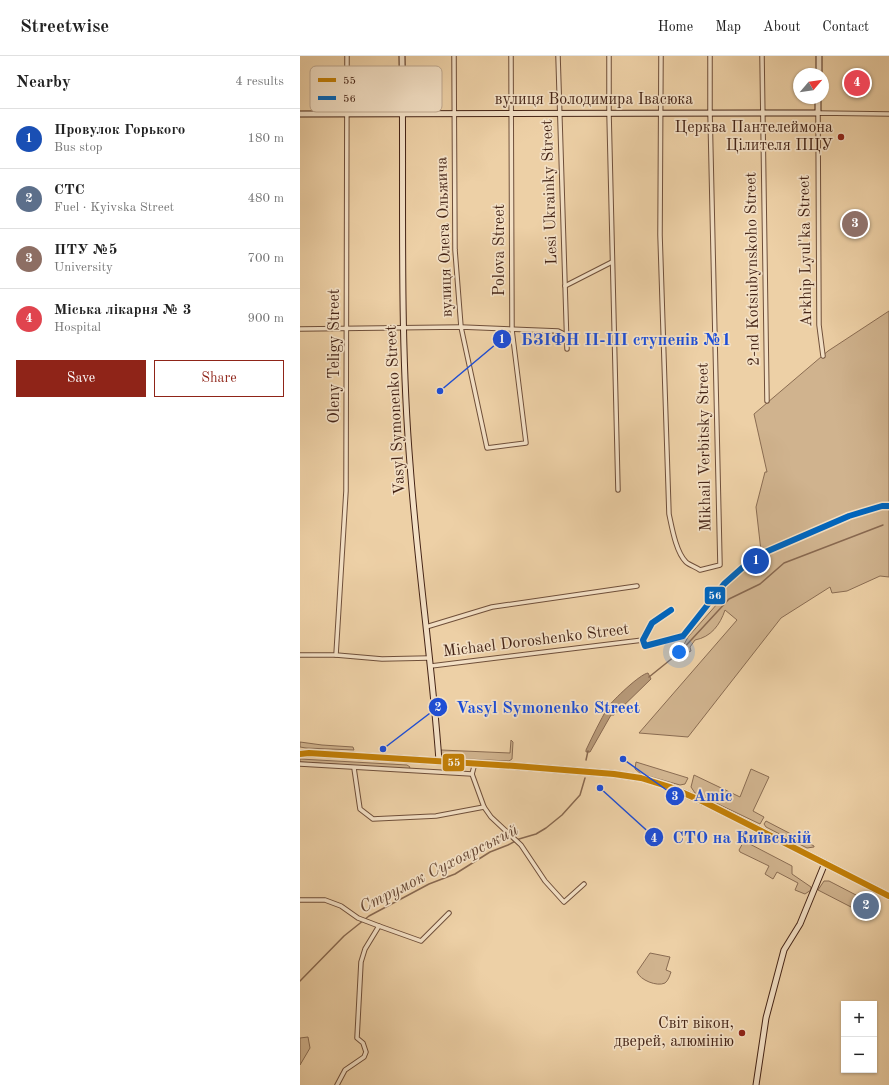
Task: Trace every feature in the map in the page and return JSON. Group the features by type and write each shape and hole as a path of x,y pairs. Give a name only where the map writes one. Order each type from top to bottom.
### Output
{"main road":[{"path":"300,751 309,753 475,763 614,774 655,782 704,802 889,896"},
{"path":"300,754 309,753"}],"street":[{"name":"Vasyl Symonenko Street","path":"402,56 402,66"},
{"name":"вулиця Олега Ольжича","path":"454,56 453,114 455,250 461,327 487,448 526,443"},
{"name":"Polova Street","path":"511,56 512,330 526,443"},
{"name":"Lesi Ukrainky Street","path":"558,56 567,349"},
{"path":"610,56 609,113 618,490"},
{"path":"660,56 660,113"},
{"name":"Mikhail Verbitsky Street","path":"660,113 660,229 669,514 673,536 686,562 700,570 720,565 710,56"},
{"name":"2-nd Kotsiubynskoho Street","path":"762,56 767,401"},
{"path":"819,56 819,68"},
{"name":"Arkhip Lyul'ka Street","path":"818,104 819,325 823,356"},
{"name":"Vasyl Symonenko Street","path":"403,112 404,328 410,464 431,666 438,761"},
{"name":"вулиця Володимира Івасюка","path":"300,114 403,115 710,112 889,114"},
{"name":"Oleny Teligy Street","path":"336,655 346,491 348,114"},
{"path":"564,286 612,262"},
{"path":"300,329 461,327 558,331 566,335"},
{"name":"Michael Doroshenko Street","path":"431,666 643,640 645,646 683,636 724,584 761,554 849,516 882,506 889,506"},
{"path":"426,628 492,607 637,586"},
{"path":"643,640 652,623 671,610"},
{"path":"300,655 336,655 382,659 429,658"},
{"path":"475,763 472,774 484,807 491,817 519,842 546,881 564,902 584,884"},
{"path":"300,764 472,774"},
{"path":"354,768 360,809 373,819 436,816 484,807"},
{"path":"756,1085 766,1018 784,950 800,924 825,863"},
{"path":"300,900 325,900 341,906 361,920 422,940 449,912"},
{"path":"337,1085 345,1070 364,1057 366,1052 363,1043 358,1038 361,962 365,949 379,926"}],"shaded area":[{"path":"889,311 889,577 880,576 847,591 832,593 830,587 781,618 688,737 639,733 737,620 725,610 714,630 706,636 695,640 690,647 691,651 683,655 680,652 688,637 718,603 710,596 723,582 761,551 756,507 765,472 767,472 754,414 828,351"},
{"path":"648,673 651,679 614,715 611,715 590,752 586,752 591,739 608,707 633,682 644,674"},
{"path":"511,740 513,742 512,759 509,761 445,758 440,755 441,750 510,753"},
{"path":"300,742 353,747 354,750 306,748 300,747"},
{"path":"300,759 407,765 410,767 409,769 300,762"},
{"path":"636,762 688,778 685,784 680,785 641,774 635,769"},
{"path":"751,769 769,777 753,811 764,817 760,824 695,793 691,787 694,775 740,797"},
{"path":"766,821 814,847 807,848 766,827 764,824"},
{"path":"744,841 792,866 792,874 811,887 811,890 805,894 795,890 798,883 777,872 773,879 765,874 769,866 740,852 739,850"},
{"path":"824,881 829,881 856,895 857,897 851,907 818,890"},
{"path":"650,953 670,957 666,970 671,972 665,983 658,984 649,982 642,978 637,972"},
{"path":"308,1037 310,1048 300,1065 300,1038"}],"waterway":[{"name":"Струмок Сухоярський","path":"649,677 680,652 729,599 760,584 784,563 883,525"},
{"name":"Струмок Сухоярський","path":"586,760 588,751"},
{"name":"Струмок Сухоярський","path":"300,981 344,936 369,916 429,884 455,874 490,852 519,839 536,834 546,828 562,815 580,795 585,778"}],"transit line":[{"name":"56","path":"671,610 652,623 643,640 645,646 683,636 724,584 761,554 849,516 882,506 889,506"},
{"name":"55","path":"300,754 309,753 515,766 614,774 641,778 670,787 704,802 889,896"}],"place":[{"name":"Міська лікарня № 3","path":"857,83"},
{"name":"Церква Пантелеймона Цілителя ПЦУ","path":"841,137"},
{"name":"ПТУ №5","path":"855,224"},
{"name":"БЗІФН ІІ-ІІІ ступенів №1","path":"440,391"},
{"name":"Провулок Горького","path":"756,561"},
{"name":"Vasyl Symonenko Street","path":"383,749"},
{"name":"Amic","path":"623,759"},
{"name":"СТО на Київській","path":"600,788"},
{"name":"СТС","path":"866,906"},
{"name":"Світ вікон, дверей, алюмінію","path":"742,1033"}]}
